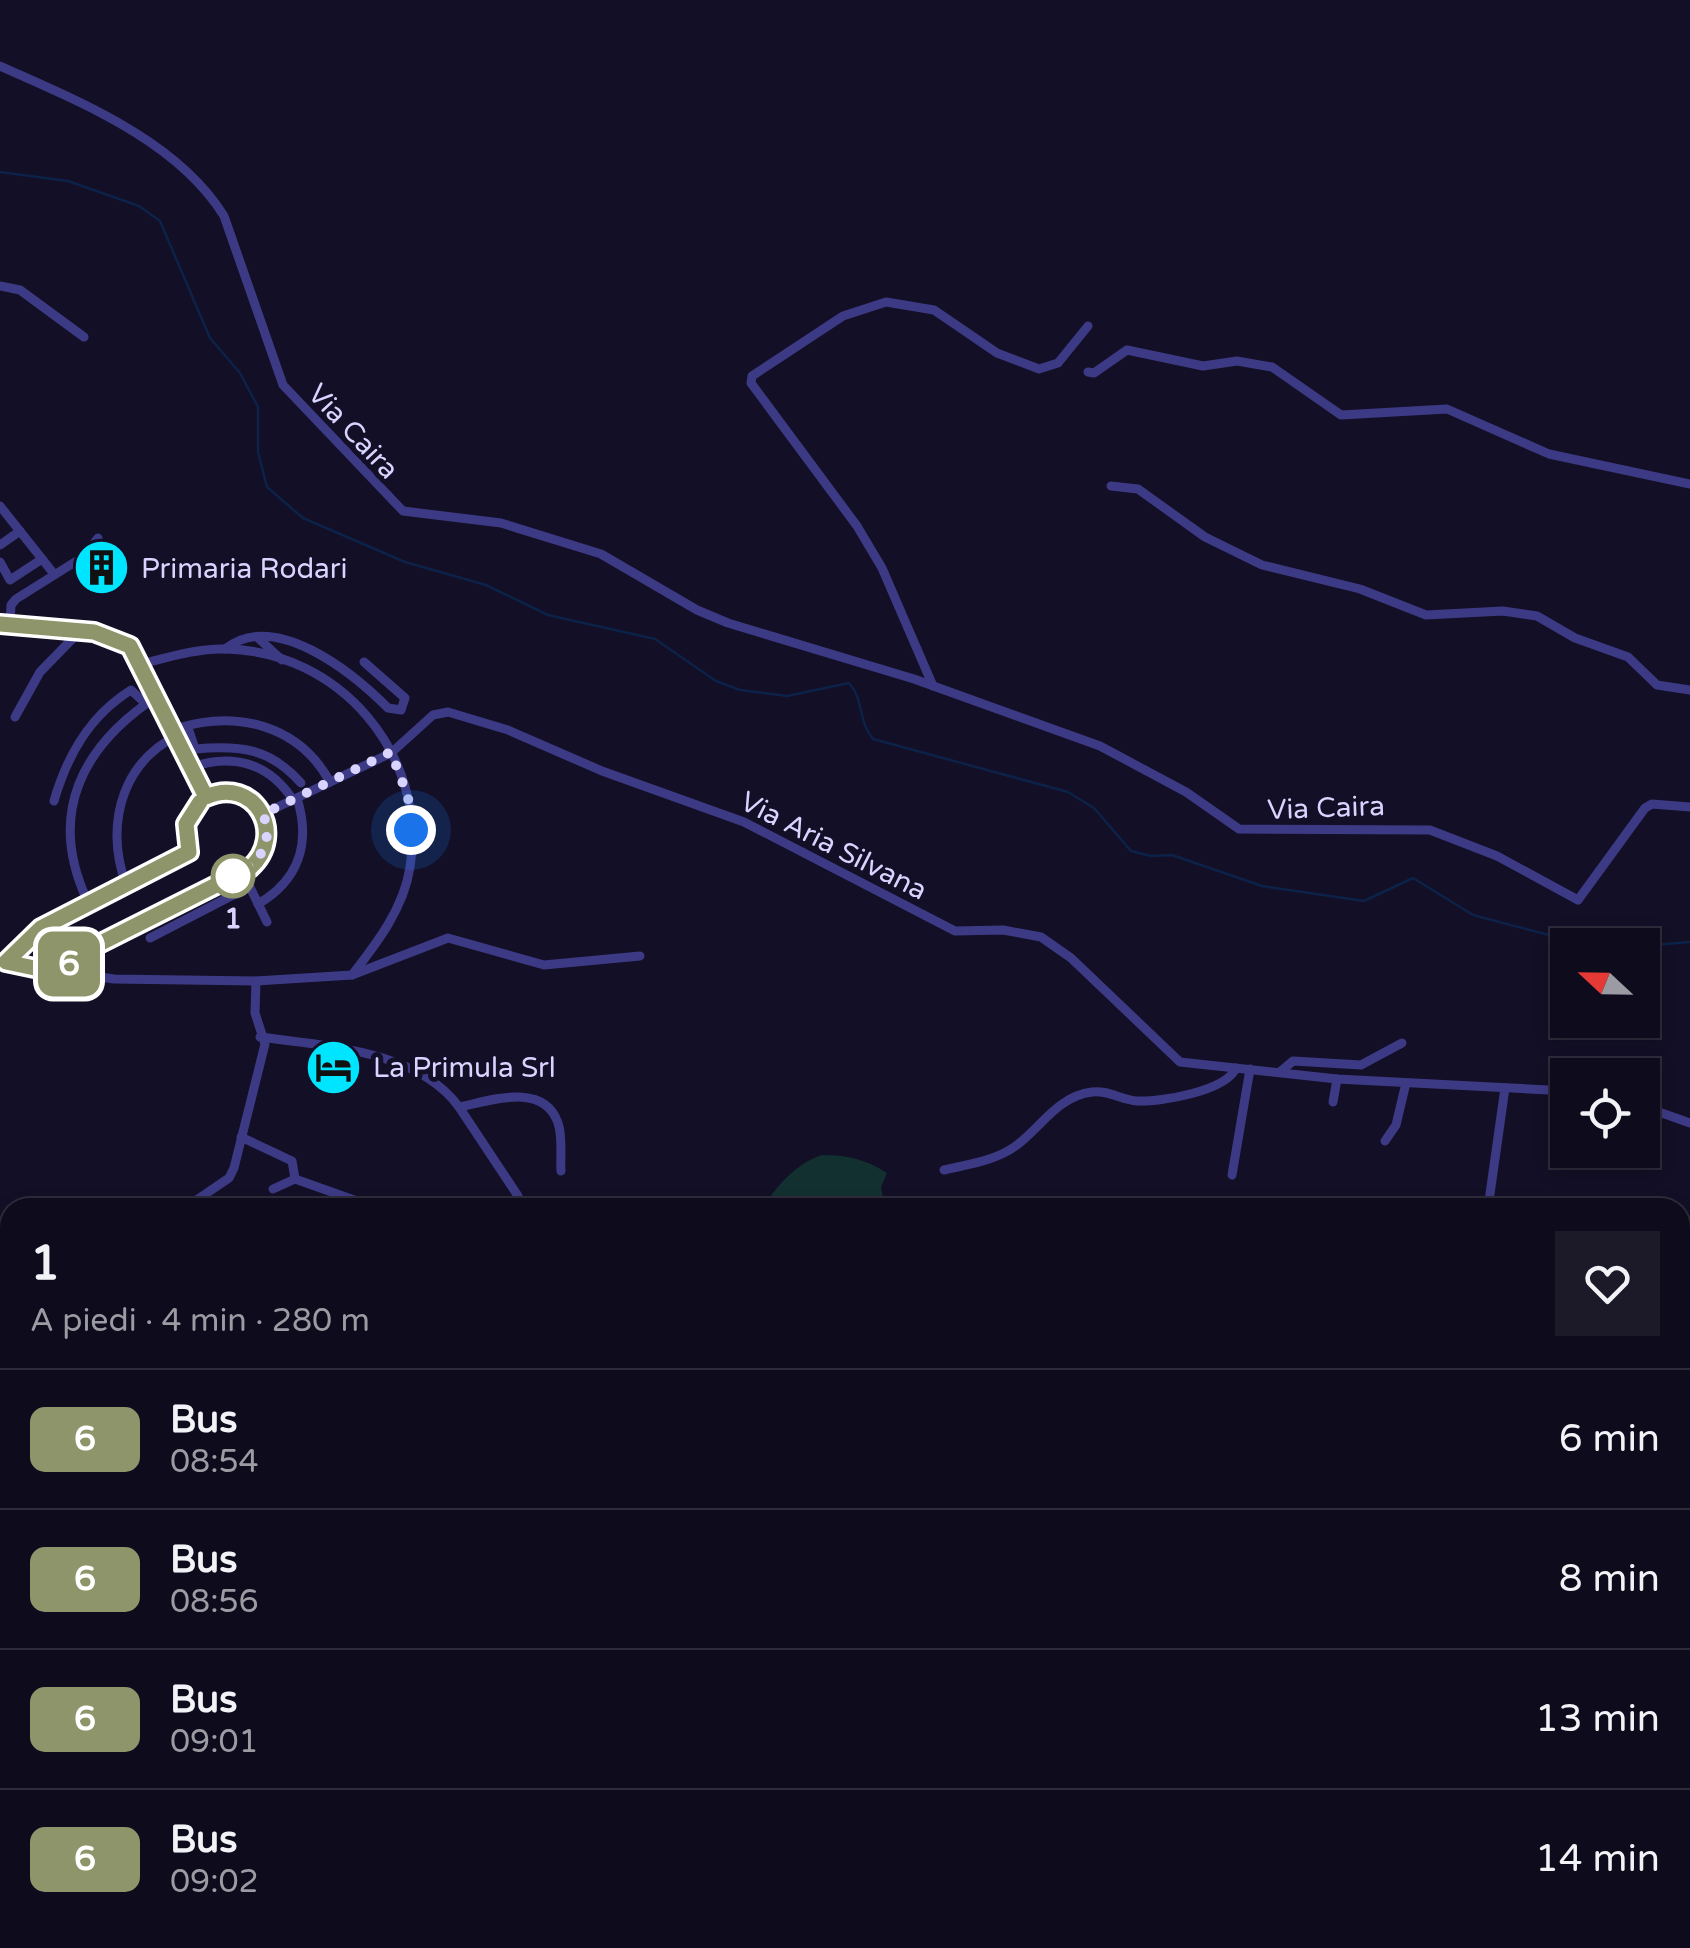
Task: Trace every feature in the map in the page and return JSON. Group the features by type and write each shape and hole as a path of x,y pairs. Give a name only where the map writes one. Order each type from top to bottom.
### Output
{"street":[{"name":"Via Caira","path":"0,66 124,125 210,196 224,216 287,392 397,508 416,516 500,523 591,550 728,623 933,686 1100,746 1186,792 1240,829 1430,830 1497,856 1578,900 1645,808 1690,807"},
{"path":"0,286 20,290 84,337"},
{"path":"933,686 882,568 856,526 776,422 751,383 752,376 843,316 886,302 934,310 970,338 1018,364 1039,369 1058,363 1088,326"},
{"path":"1088,372 1094,373 1126,350 1204,366 1228,361 1260,365 1285,373 1341,415 1446,409 1549,454 1690,484"},
{"path":"1111,486 1138,489 1205,537 1262,564 1360,589 1426,615 1503,611 1538,616 1575,638 1628,657 1657,685 1690,690"},
{"path":"0,506 54,574"},
{"path":"0,545 20,531"},
{"path":"98,538 82,558 11,605 5,625 80,631 121,640 142,664 206,797"},
{"path":"0,562 10,580 42,558"},
{"path":"15,717 40,672 80,631"},
{"path":"142,664 225,648 255,636 273,637 321,657 388,708 402,710 405,698 364,662"},
{"path":"255,636 282,660"},
{"path":"225,648 282,660 324,677 364,709 391,752 408,797 410,868 398,906 352,975"},
{"path":"54,801 70,755 93,721 130,690 146,704"},
{"path":"88,902 70,835 75,794 103,741 159,696"},
{"name":"Via Aria Silvana","path":"391,752 433,716 448,712 508,730 602,771 744,822 955,931 1003,930 1041,937 1071,958 1180,1062 1337,1079 1550,1090"},
{"path":"126,884 115,843 120,805 142,761 176,732 226,718 266,727 303,749 328,783"},
{"path":"176,732 226,723 264,731 301,752 328,783"},
{"path":"188,731 194,748 250,748 286,766 302,783"},
{"path":"263,814 391,752"},
{"path":"192,767 228,759 256,766 276,778 295,799 304,823 298,863 284,886 258,904"},
{"path":"3,962 41,928 189,852 186,824 206,797 218,792 239,794 263,814 268,831 264,852 240,873 79,954 33,966"},
{"path":"240,873 267,922"},
{"path":"150,938 239,892 240,873"},
{"path":"3,962 114,980 256,981 352,975 448,938 544,965 640,956"},
{"path":"63,974 79,954"},
{"path":"200,1198 229,1178 241,1137 265,1044 260,1037 256,981"},
{"path":"260,1037 373,1055 443,1084 518,1198"},
{"name":"Via Aria Silvana","path":"1280,1072 1294,1061 1360,1065 1402,1043"},
{"path":"944,1170 1000,1155 1016,1146 1047,1114 1087,1092 1146,1100 1209,1089 1226,1082 1236,1068"},
{"path":"1232,1175 1250,1070"},
{"path":"1332,1102 1337,1079"},
{"path":"1385,1141 1396,1126 1406,1084"},
{"path":"1489,1198 1505,1088"},
{"path":"459,1107 523,1094 548,1108 558,1123 561,1171"},
{"path":"1660,1112 1690,1122"},
{"path":"241,1137 292,1161 295,1179"},
{"path":"273,1189 295,1179 348,1198"}],"green space":[{"path":"822,1155 871,1164 887,1173 881,1187 885,1198 769,1198 804,1164"}],"waterway":[{"path":"0,172 68,181 139,206 160,221 210,338 240,373 258,407 258,452 267,487 303,518 405,562 486,585 548,615 655,639 716,681 740,690 787,696 849,683 873,739 1068,792 1094,808 1131,851 1151,856 1172,855 1262,886 1364,901 1413,878 1473,915 1564,939 1624,939 1654,945 1690,942"}],"bus line":[{"name":"6","path":"0,624 107,634 130,646 138,654 206,797 218,792 245,797 260,808 268,831 264,852 250,868 79,954 63,974 6,962 41,928 189,852 184,838 186,824 200,802"}],"place":[{"name":"Primaria Rodari","path":"102,568"},
{"name":"1","path":"233,876"},
{"name":"La Primula Srl","path":"334,1067"}],"route":[{"path":"233,876 250,868 264,852 268,831 263,814 391,752 408,797 411,830"}]}
